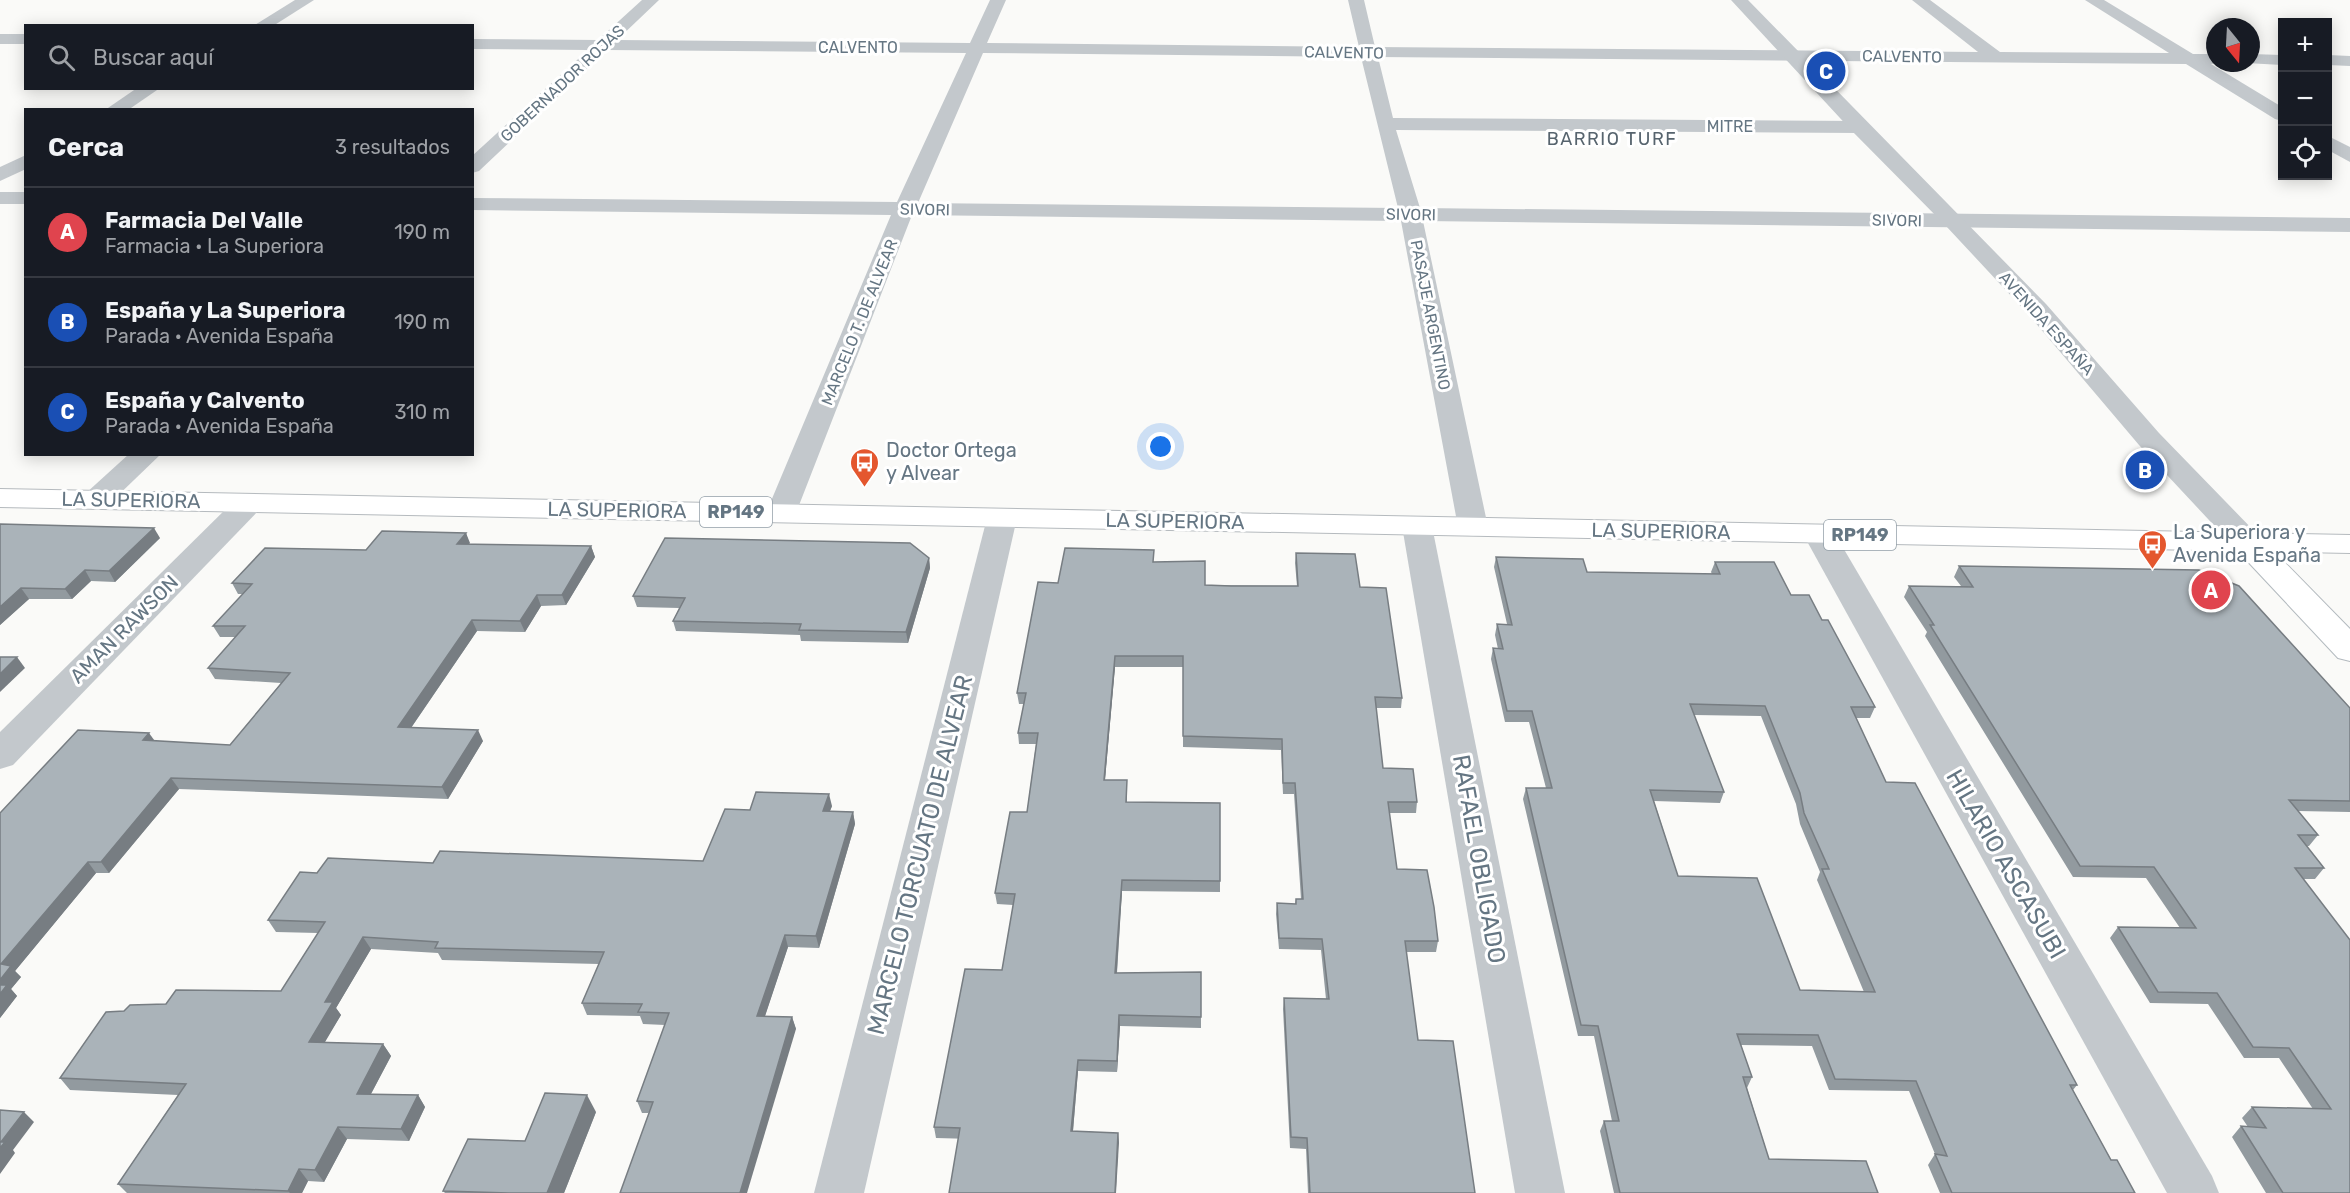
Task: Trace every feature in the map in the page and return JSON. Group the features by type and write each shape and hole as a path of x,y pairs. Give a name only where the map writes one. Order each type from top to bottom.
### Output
{"main road":[{"name":"LA SUPERIORA","path":"0,498 2350,544"},
{"name":"AVENIDA ESPAÑA","path":"2247,542 2350,650"}],"street":[{"path":"264,24 306,0"},
{"name":"GOBERNADOR ROJAS","path":"474,165 651,0"},
{"name":"MARCELO T. DE ALVEAR","path":"781,513 905,209 998,0"},
{"name":"PASAJE ARGENTINO","path":"1356,0 1385,124 1411,214 1473,527"},
{"name":"AVENIDA ESPAÑA","path":"1739,0 2037,309 2149,439 2247,542"},
{"path":"1920,0 1996,57"},
{"path":"2094,0 2278,112"},
{"path":"0,39 24,39"},
{"name":"CALVENTO","path":"474,44 2206,59"},
{"path":"2260,59 2278,60"},
{"path":"2332,60 2350,61"},
{"path":"117,108 148,90"},
{"name":"MITRE","path":"1385,124 1859,127"},
{"path":"2332,145 2350,156"},
{"path":"0,175 24,162"},
{"path":"0,198 24,198"},
{"name":"SIVORI","path":"474,204 2350,225"},
{"path":"96,500 145,456"},
{"name":"AMAN RAWSON","path":"0,755 249,503"},
{"name":"MARCELO TORCUATO DE ALVEAR","path":"839,1193 1002,518"},
{"name":"RAFAEL OBLIGADO","path":"1417,526 1540,1193"},
{"name":"HILARIO ASCASUBI","path":"1819,534 2194,1193"}],"building":[{"path":"0,524 154,528 109,571 85,570 65,589 21,588 0,607"},
{"path":"382,531 466,533 457,544 591,546 562,595 537,595 520,621 472,620 398,727 478,730 442,787 171,778 101,862 88,862 1,964 11,966 0,980 0,813 78,730 149,733 143,740 230,745 290,673 208,668 245,626 213,626 252,584 232,583 265,548 366,550"},
{"path":"665,538 910,543 929,558 906,632 799,630 801,624 673,621 685,598 633,596"},
{"path":"1065,548 1154,550 1153,562 1205,561 1205,585 1231,586 1298,586 1296,553 1355,554 1360,587 1386,588 1402,698 1375,697 1383,768 1413,769 1417,802 1388,802 1397,869 1427,870 1438,941 1405,941 1418,1040 1453,1041 1475,1193 1310,1193 1307,1138 1291,1137 1284,998 1329,999 1322,939 1279,938 1277,903 1296,904 1296,899 1303,899 1295,783 1283,783 1282,739 1183,736 1183,656 1115,656 1104,780 1127,780 1126,802 1220,803 1220,881 1122,880 1115,973 1201,972 1201,1017 1119,1015 1117,1061 1078,1060 1071,1131 1118,1133 1115,1193 949,1193 960,1128 934,1127 965,969 1002,970 1015,894 995,893 1010,812 1027,812 1038,733 1018,733 1026,693 1017,693 1038,582 1058,583"},
{"path":"1496,557 1583,559 1587,572 1720,574 1715,562 1774,562 1791,595 1809,595 1822,620 1828,620 1875,707 1851,707 1886,782 1915,783 2077,1085 2070,1085 2111,1160 2117,1160 2135,1193 1952,1193 1935,1154 1947,1156 1916,1081 1835,1079 1818,1035 1737,1034 1752,1077 1743,1077 1769,1159 1866,1161 1878,1193 1620,1193 1604,1121 1619,1121 1598,1026 1581,1025 1526,788 1552,788 1532,711 1507,711 1493,648 1503,649 1497,624 1512,625","holes":["1690,704 1765,706 1800,793 1804,813 1829,869 1822,869 1875,992 1800,990 1757,878 1678,876 1650,790 1724,792"]},
{"path":"1959,566 2199,570 2239,586 2350,708 2350,801 2289,800 2318,835 2298,835 2324,868 2295,868 2350,940 2350,1193 2283,1193 2241,1126 2266,1128 2252,1107 2331,1109 2289,1048 2253,1047 2217,993 2158,992 2118,927 2196,928 2154,867 2080,866 1930,625 1934,625 1909,586 1973,587"},
{"path":"0,657 17,657 0,674"},
{"path":"756,792 829,794 823,811 853,812 816,936 785,935 757,1016 792,1017 740,1193 620,1193 653,1102 637,1101 669,1013 638,1012 642,1004 582,1003 604,952 435,948 438,942 363,937 325,1002 333,1002 309,1042 383,1044 357,1094 418,1095 401,1129 338,1127 315,1170 299,1169 288,1191 118,1184 186,1084 60,1078 106,1012 124,1011 130,1005 166,1004 176,990 281,991 325,922 268,920 300,872 317,873 328,858 433,863 440,851 703,861 725,809 750,810"},
{"path":"0,985 7,985 0,994"},
{"path":"545,1093 587,1095 547,1193 443,1191 468,1139 525,1141"},
{"path":"0,1110 24,1112 1,1142 5,1142 0,1148"}],"place":[{"name":"España y Calvento","path":"1826,71"},
{"name":"España y La Superiora","path":"2145,470"},
{"name":"Doctor Ortega y Alvear","path":"865,488"},
{"name":"La Superiora y Avenida España","path":"2152,570"},
{"name":"Farmacia Del Valle","path":"2211,590"}],"district":[{"name":"BARRIO TURF","path":"1612,139"}]}
